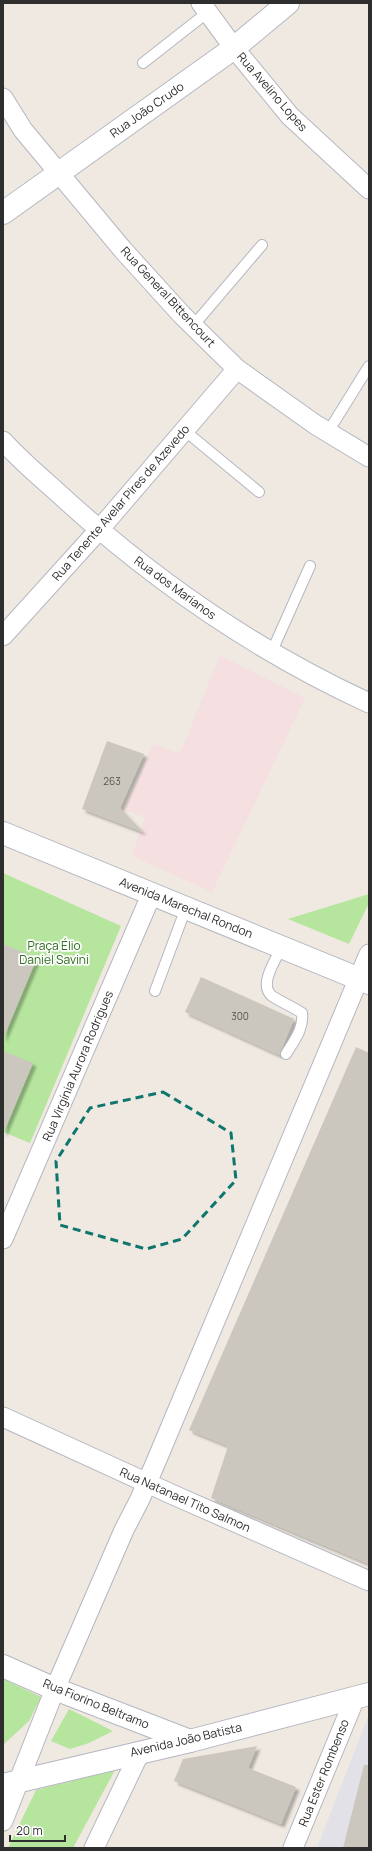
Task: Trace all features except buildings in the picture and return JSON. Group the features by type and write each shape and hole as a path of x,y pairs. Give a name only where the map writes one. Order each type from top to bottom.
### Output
{"main road":[{"name":"Rua João Crudo","path":"3,213 234,48 288,3"},
{"name":"Avenida Marechal Rondon","path":"3,833 363,981"},
{"name":"Rua Fiorino Beltramo","path":"3,1666 55,1689 190,1741"},
{"name":"Avenida João Batista","path":"11,1784 190,1741 362,1696"}],"street":[{"name":"Rua Avelino Lopes","path":"205,8 234,48 290,116 369,189"},
{"name":"Rua General Bittencourt","path":"3,98 23,130 123,250 194,326 237,369 328,432 369,457"},
{"name":"Rua Tenente Avelar Pires de Azevedo","path":"3,636 98,530 237,369"},
{"name":"Rua dos Marianos","path":"3,441 98,530 164,582 235,630 329,684 369,703"},
{"name":"Rua Virgínia Aurora Rodrigues","path":"3,1239 152,893"},
{"path":"3,1821 11,1784 55,1689 124,1530 147,1483 363,981 369,954"},
{"name":"Rua Natanael Tito Salmon","path":"3,1417 147,1483 369,1581"},
{"name":"Rua Ester Rombenso","path":"293,1848 362,1696"},
{"path":"94,1848 140,1752"}],"lane":[{"path":"143,63 205,8"},
{"path":"194,326 262,244"},
{"path":"328,432 369,366"},
{"path":"184,430 259,492"},
{"path":"272,651 310,566"},
{"path":"155,991 186,908"},
{"path":"282,947 268,977 267,988 271,995 302,1013 303,1019 302,1028 286,1054"}],"highlighted area":[{"path":"163,1092 231,1133 236,1180 182,1239 146,1249 60,1225 56,1161 90,1108"}],"shaded area":[{"path":"220,655 305,698 212,892 132,856 145,817 124,810 153,744 180,754"},
{"path":"369,1714 369,1848 317,1848"}],"green space":[{"name":"Praça Élio Daniel Savini","path":"3,873 121,926 30,1143 3,1132"},
{"path":"369,894 369,903 349,944 288,919"},
{"path":"3,1679 41,1697 29,1721 3,1745"},
{"path":"69,1709 113,1731 89,1743 70,1749 51,1741"},
{"path":"115,1770 73,1848 8,1848 36,1790"}]}
